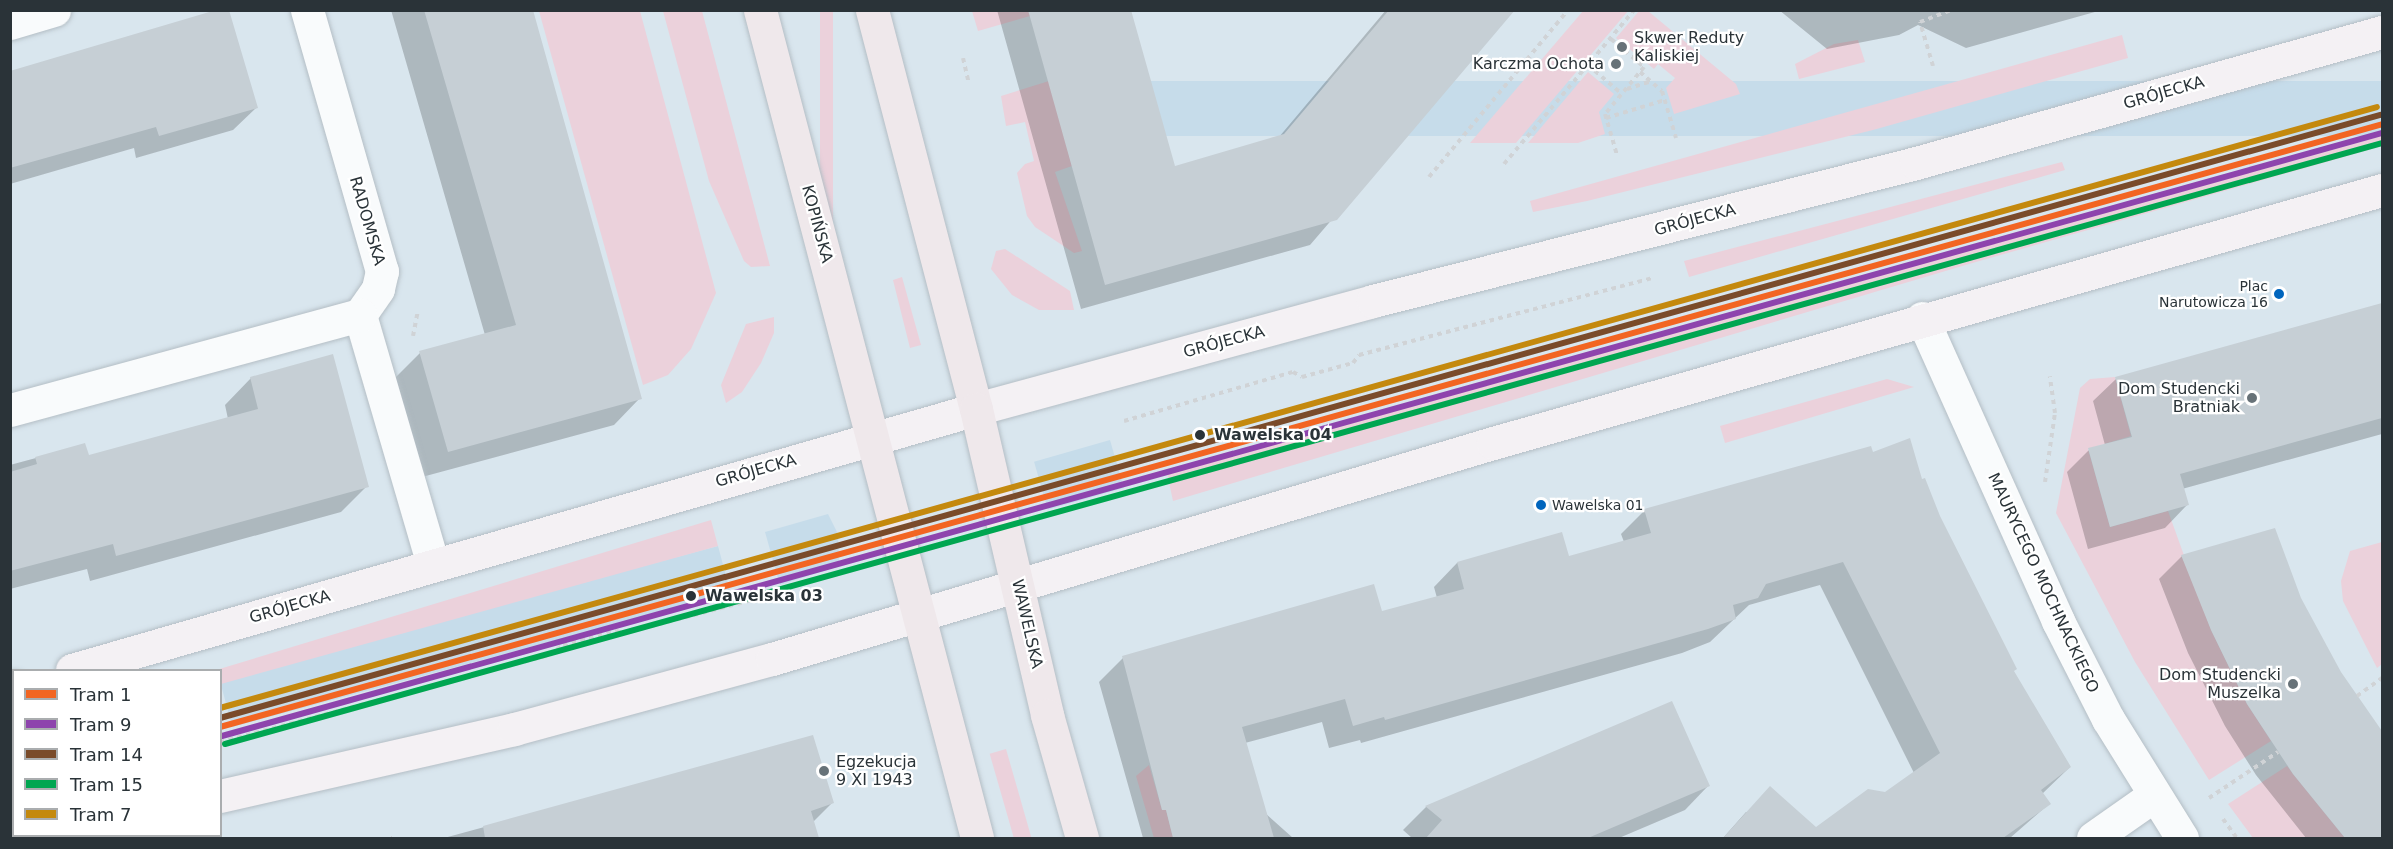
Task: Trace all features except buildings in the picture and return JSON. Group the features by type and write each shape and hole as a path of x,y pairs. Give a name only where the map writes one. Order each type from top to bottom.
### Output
{"main road":[{"name":"KOPIŃSKA","path":"760,10 872,439"},
{"path":"872,10 976,409"},
{"name":"GRÓJECKA","path":"75,669 976,409 1373,301 1916,163 2382,32"},
{"path":"222,796 514,729 917,615 1922,318 2382,190"},
{"name":"WAWELSKA","path":"976,409 1082,838"},
{"path":"872,439 977,838"}],"street":[{"path":"10,23 54,10"},
{"name":"RADOMSKA","path":"307,10 382,272 378,289 360,315"},
{"path":"10,410 360,315 433,565"},
{"name":"MAURYCEGO MOCHNACKIEGO","path":"1922,318 2058,621 2153,796 2182,838"},
{"path":"2093,838 2153,796"}],"path":[{"path":"1429,177 1568,10"},
{"path":"1504,164 1634,10"},
{"path":"1933,66 1920,22 1951,10"},
{"path":"1611,39 1644,67 1623,92 1606,118 1617,155"},
{"path":"963,58 969,83"},
{"path":"1588,65 1623,92"},
{"path":"1640,72 1652,81 1665,100 1676,138"},
{"path":"1623,92 1652,81"},
{"path":"1606,118 1665,100"},
{"path":"1124,421 1293,372 1302,377 1353,363 1359,355 1665,275"},
{"path":"2044,488 2055,413 2050,376"},
{"path":"222,741 550,655 563,645 616,631 624,633 756,599"},
{"path":"2357,696 2382,678"},
{"path":"2209,799 2278,752"},
{"path":"2202,789 2215,808"},
{"path":"2221,817 2237,838"}],"shaded area":[{"path":"539,11 640,11 716,293 691,349 668,375 643,385"},
{"path":"663,11 702,11 770,266 751,267 744,261 709,181"},
{"path":"820,11 833,11 833,241 820,241"},
{"path":"972,11 1028,11 1030,16 978,31"},
{"path":"1583,11 1628,11 1516,143 1470,143"},
{"path":"1639,11 1648,11 1736,84 1740,94 1674,114 1666,88 1675,78 1658,64 1654,69 1616,38"},
{"path":"2122,35 2128,58 1873,130 1587,201 1533,212 1530,201"},
{"path":"1858,40 1865,62 1799,79 1795,64 1834,44"},
{"path":"1588,72 1614,94 1599,112 1605,134 1578,143 1528,143"},
{"path":"1049,81 1072,166 1055,172 1082,251 1074,253 1035,227 1027,216 1017,173 1025,164 1034,161 1025,122 1006,126 1001,96"},
{"path":"1105,81 2382,81 2382,136 1105,136"},
{"path":"2382,136 2382,146 1969,264 1173,501 1167,473"},
{"path":"2062,162 2065,170 1689,277 1684,261"},
{"path":"1005,249 1070,291 1074,310 1039,310 1012,295 991,269 996,251"},
{"path":"902,277 921,345 910,348 893,280"},
{"path":"774,317 774,333 761,363 742,392 726,403 721,385 746,324"},
{"path":"2115,377 2131,436 2088,449 2110,527 2168,511 2211,630 2247,704 2271,741 2209,780 2135,662 2056,513 2080,388 2090,379"},
{"path":"1887,379 1914,387 1725,443 1720,426"},
{"path":"1110,440 1124,488 1048,510 1034,462"},
{"path":"828,514 838,534 839,566 780,585 765,532"},
{"path":"711,520 718,546 222,684 222,669 219,669"},
{"path":"2382,542 2382,664 2377,668 2343,601 2341,581 2350,551"},
{"path":"718,546 731,593 232,727 222,689 222,679"},
{"path":"1006,749 1032,838 1014,838 990,754"},
{"path":"1149,765 1162,810 1166,810 1173,838 1154,838 1136,776"},
{"path":"2287,766 2345,838 2253,838 2228,804"}],"tram line":[{"name":"7","path":"222,707 2377,107"},
{"name":"14","path":"222,717 2380,115"},
{"name":"1","path":"222,726 2382,124"},
{"name":"9","path":"222,736 2382,133"},
{"name":"15","path":"225,744 2382,143"}],"place":[{"name":"Skwer Reduty Kaliskiej","path":"1622,47"},
{"name":"Karczma Ochota","path":"1616,64"},
{"name":"Plac Narutowicza 16","path":"2279,294"},
{"name":"Dom Studencki Bratniak","path":"2252,398"},
{"name":"Wawelska 04","path":"1200,435"},
{"name":"Wawelska 01","path":"1541,505"},
{"name":"Wawelska 03","path":"691,596"},
{"name":"Dom Studencki Muszelka","path":"2293,684"},
{"name":"Egzekucja 9 XI 1943","path":"824,771"}]}
